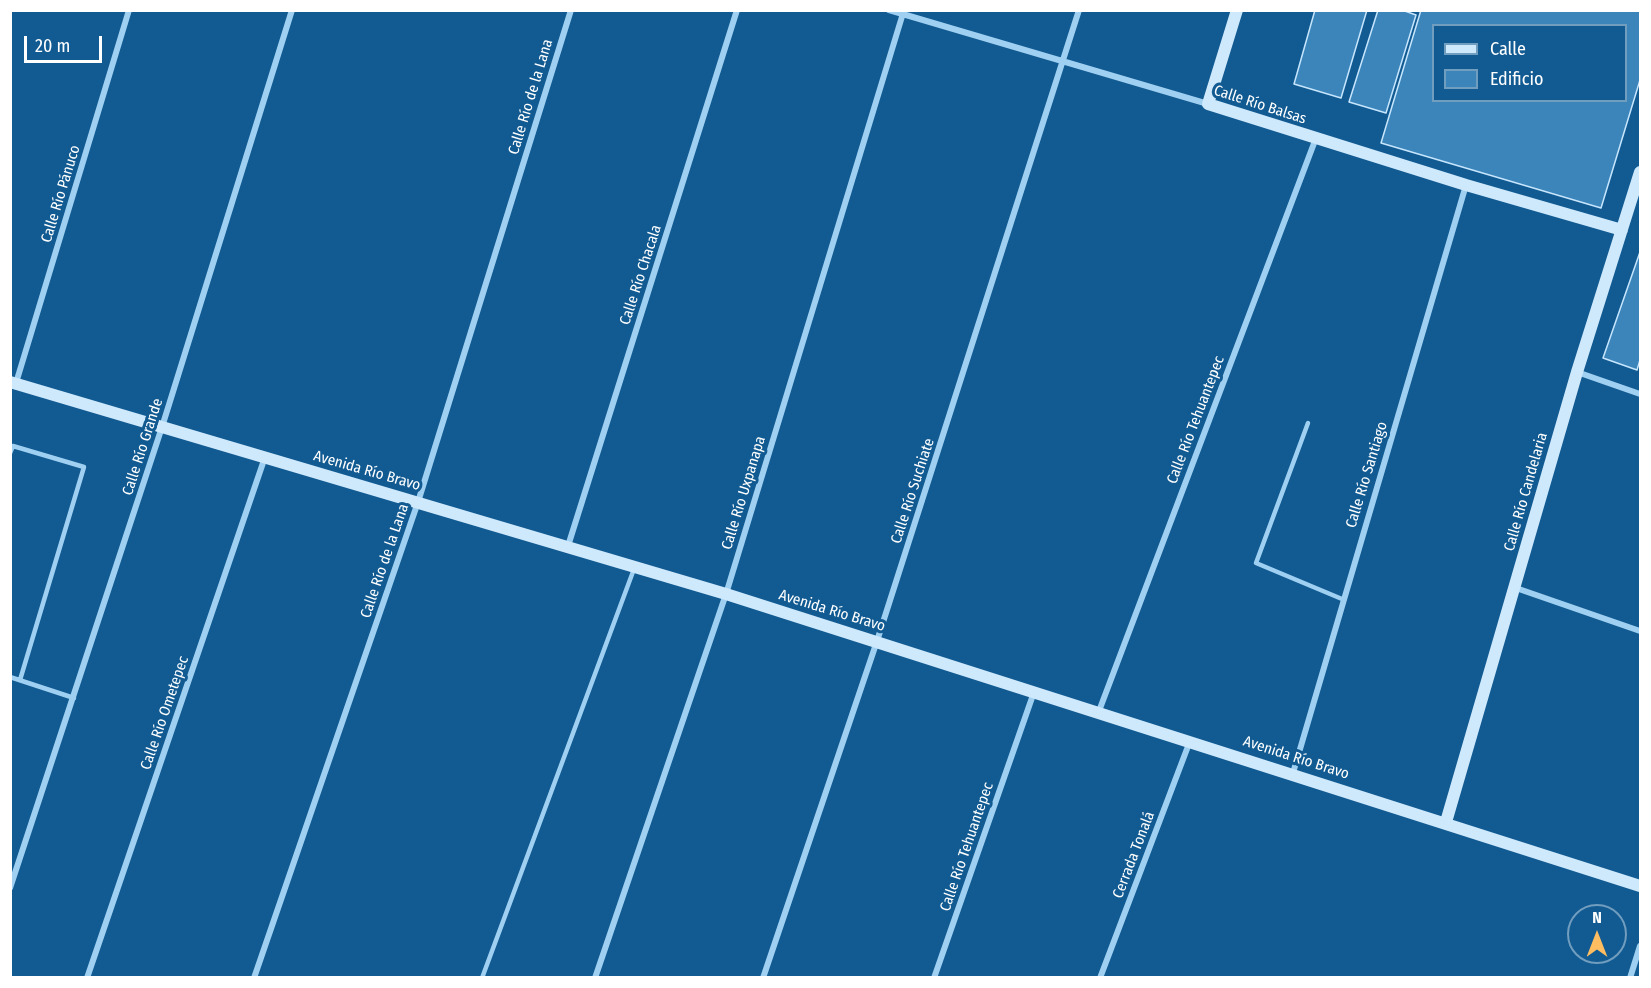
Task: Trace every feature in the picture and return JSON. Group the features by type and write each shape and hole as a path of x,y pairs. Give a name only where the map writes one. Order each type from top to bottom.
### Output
{"main road":[{"path":"1208,104 1237,10"},
{"name":"Calle Río Balsas","path":"1208,104 1466,185 1622,230"},
{"name":"Calle Río Candelaria","path":"1446,822 1577,372 1641,172"},
{"name":"Avenida Río Bravo","path":"13,382 726,594 1035,690 1641,886"}],"street":[{"name":"Calle Río Pánuco","path":"13,382 129,10"},
{"name":"Calle Río Grande","path":"10,888 162,427 292,10"},
{"name":"Calle Río de la Lana","path":"254,978 418,502 571,10"},
{"name":"Calle Río Chacala","path":"568,546 737,10"},
{"name":"Calle Río Balsas","path":"889,10 1208,104"},
{"name":"Calle Río Suchiate","path":"763,978 877,641 1079,10"},
{"name":"Calle Río Uxpanapa","path":"595,978 726,594 904,13"},
{"name":"Calle Río Tehuantepec","path":"1099,711 1316,138"},
{"name":"Calle Río Santiago","path":"1293,773 1342,599 1466,185"},
{"path":"1577,372 1641,394"},
{"name":"Calle Río Ometepec","path":"87,978 266,456"},
{"path":"1513,587 1641,630"},
{"name":"Calle Río Tehuantepec","path":"934,978 1035,690"},
{"name":"Cerrada Tonalá","path":"1100,978 1190,740"},
{"path":"1630,978 1641,946"}],"lane":[{"path":"1308,423 1256,562 1342,599"},
{"path":"10,453 13,446 84,467 20,680"},
{"path":"482,978 635,566"},
{"path":"10,677 74,698"}],"building":[{"path":"1315,10 1367,10 1341,98 1294,84"},
{"path":"1378,10 1402,10 1416,15 1386,113 1349,102"},
{"path":"1421,10 1640,10 1640,80 1601,208 1381,143"},
{"path":"1640,252 1640,360 1637,370 1603,358"}]}
